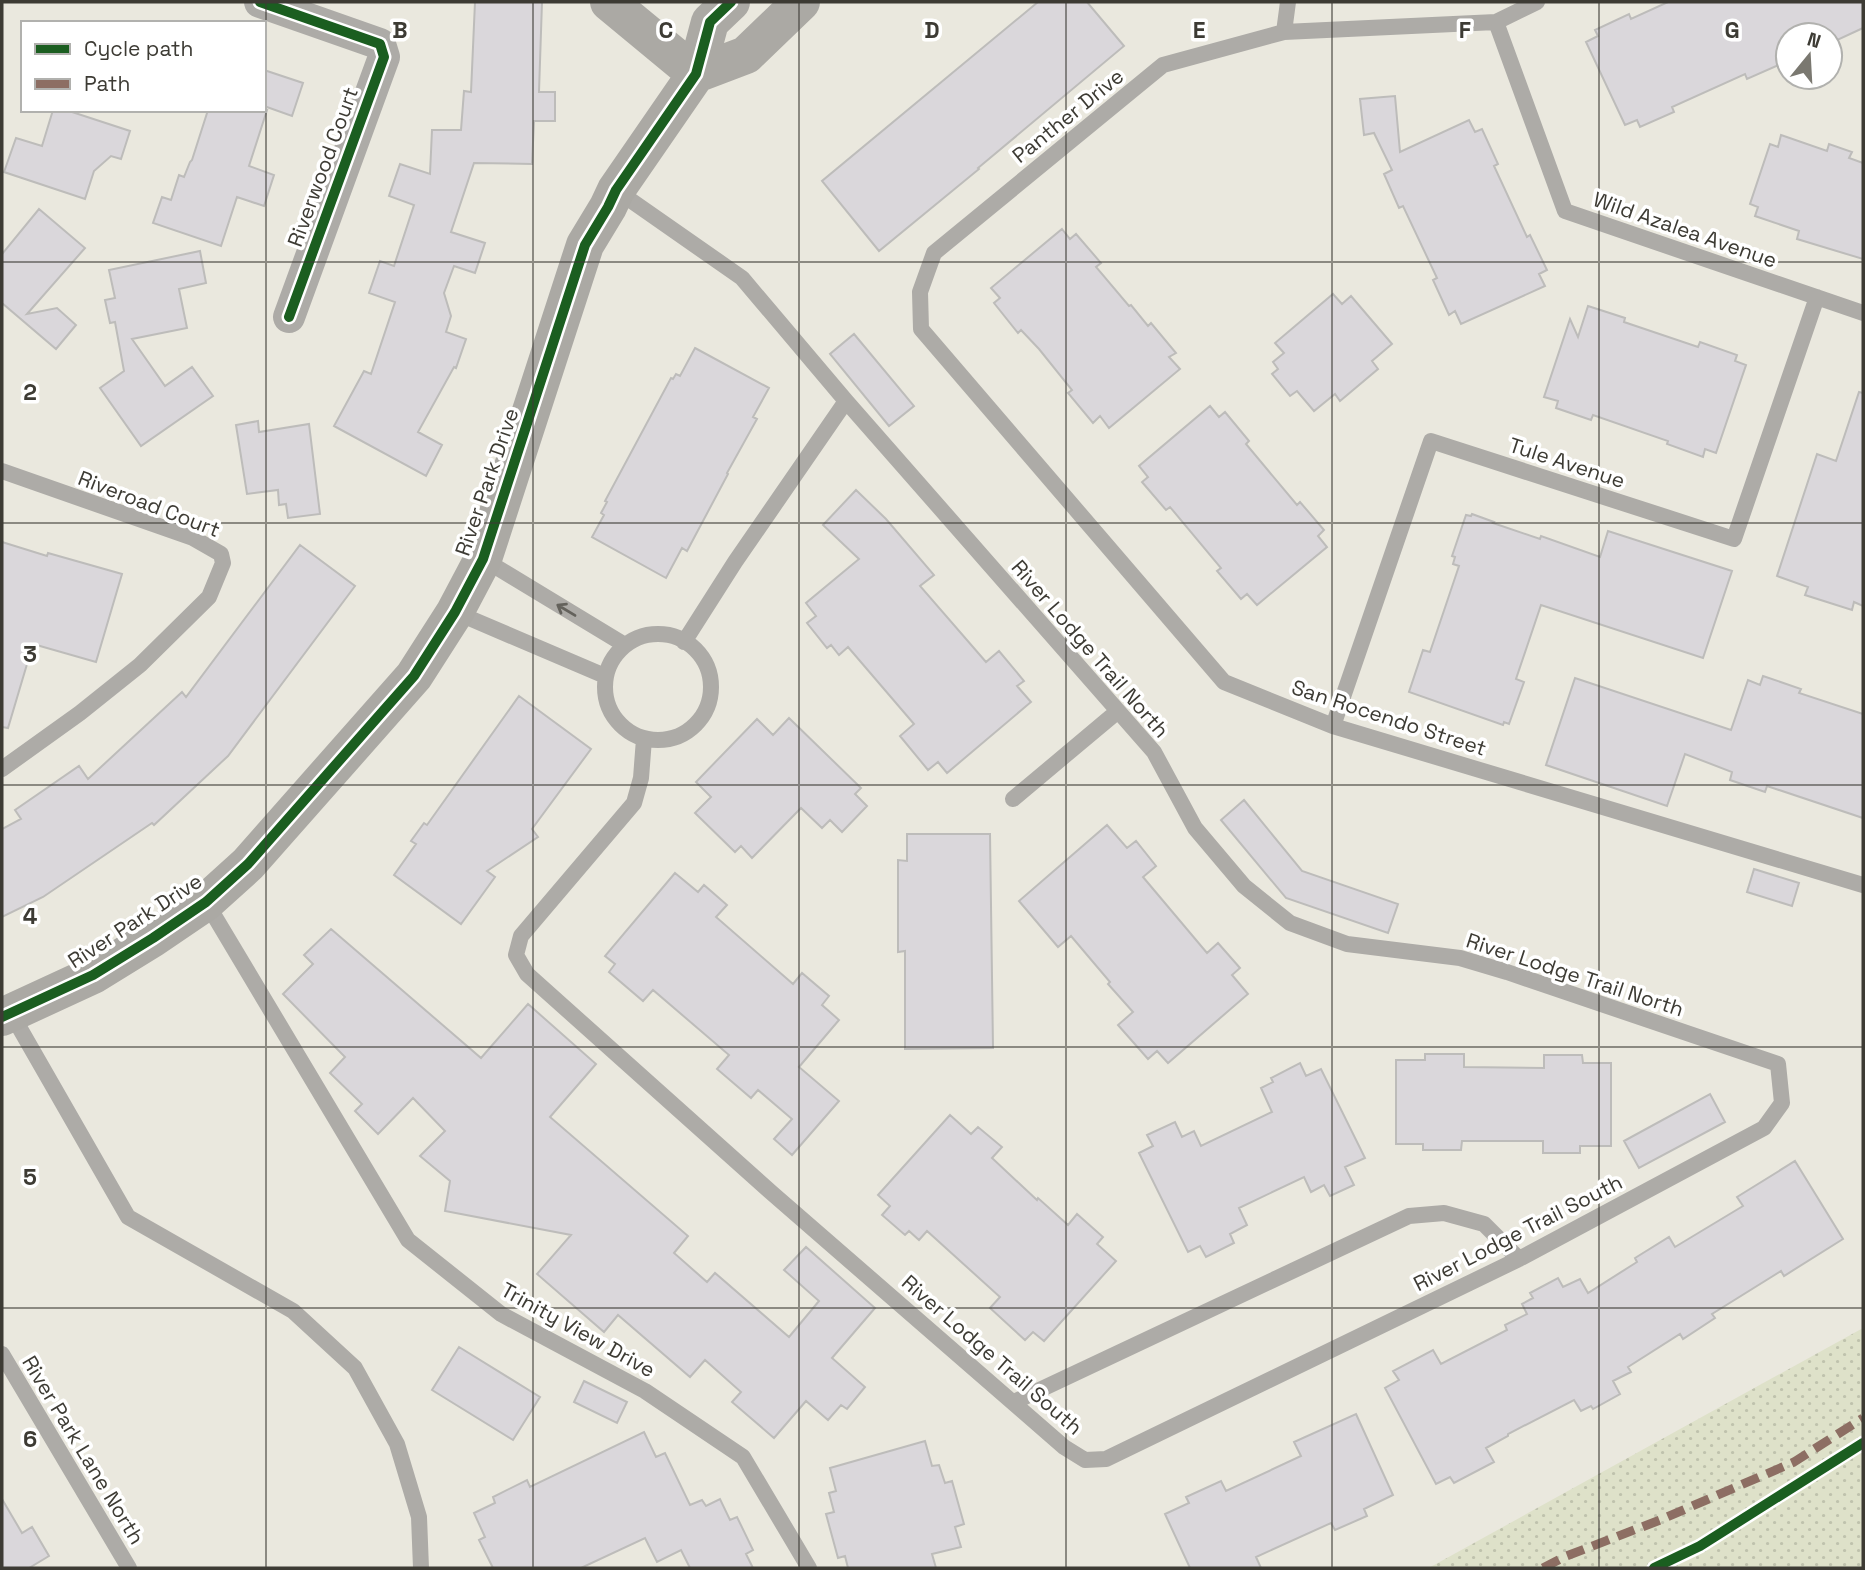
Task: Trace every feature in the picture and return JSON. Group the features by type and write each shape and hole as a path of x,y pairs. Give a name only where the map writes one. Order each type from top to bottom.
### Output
{"street":[{"name":"Riverwood Court","path":"260,2 380,44 384,57 289,317"},
{"path":"609,2 696,74 746,55 801,2"},
{"path":"710,9 746,55"},
{"name":"River Park Drive","path":"6,1015 93,975 206,902 248,864 414,676 484,559 585,245 616,190 696,74 710,9"}],"lane":[{"path":"1284,32 1288,2"},
{"name":"Panther Drive","path":"920,292 934,253 1163,65 1284,32 1496,22 1537,2"},
{"name":"Wild Azalea Avenue","path":"1496,22 1565,211 1863,313"},
{"name":"River Lodge Trail North","path":"616,190 741,278 1154,752 1195,828 1244,887 1290,923 1347,944 1460,958 1778,1065"},
{"name":"San Rocendo Street","path":"920,292 921,328 1224,682 1333,726 1863,885"},
{"name":"Tule Avenue","path":"1333,726 1431,441 1734,539 1817,297"},
{"path":"684,642 735,562 846,401"},
{"name":"Riveroad Court","path":"2,471 193,538 221,554 223,563 209,597 139,666 80,713 2,769"},
{"path":"484,559 625,645"},
{"path":"454,612 606,676"},
{"path":"661,634 684,642 696,650 707,666 711,685 708,705 699,722 682,735 664,740 644,739 629,732 617,722 608,708 606,676 612,659 625,645 642,636 661,634"},
{"path":"1013,799 1118,711"},
{"name":"River Lodge Trail South","path":"644,739 641,778 634,803 521,936 516,955 527,974 773,1194 1064,1447 1085,1460 1106,1459 1519,1259 1764,1128 1782,1103 1778,1065"},
{"name":"Trinity View Drive","path":"206,902 408,1240 501,1314 645,1391 743,1457 809,1568"},
{"path":"6,1015 128,1217 293,1311 355,1368 397,1444 419,1517 421,1568"},
{"path":"1014,1402 1409,1216 1444,1213 1484,1224 1519,1259"},
{"name":"River Park Lane North","path":"2,1354 128,1568"}],"green space":[{"path":"1863,1328 1863,1568 1428,1568 1436,1564"}],"building":[{"path":"475,2 542,2 539,92 555,92 555,121 534,121 532,164 474,163 451,232 485,243 475,273 454,266 444,293 451,316 446,332 466,339 456,368 454,367 418,432 442,445 426,476 334,426 364,371 371,374 395,302 369,293 380,261 394,266 414,205 389,196 400,164 430,174 432,130 461,130 464,91 471,92"},
{"path":"1038,2 1087,2 1124,46 879,251 822,181"},
{"path":"1668,2 1863,2 1863,28 1844,37 1844,21 1774,21 1774,67 1747,79 1745,74 1672,107 1674,112 1640,127 1637,120 1625,125 1586,42 1598,36 1595,30 1629,14 1631,19"},
{"path":"266,71 303,83 292,116 266,107"},
{"path":"1395,96 1400,152 1469,120 1475,132 1482,129 1498,164 1494,166 1527,237 1530,235 1547,270 1539,274 1545,286 1461,324 1455,311 1449,315 1433,280 1437,278 1403,206 1399,208 1384,174 1392,170 1374,133 1364,135 1360,99"},
{"path":"267,110 249,166 274,175 264,206 237,197 221,246 153,223 162,197 171,200 179,175 184,177 207,112"},
{"path":"52,112 72,112 130,131 121,159 111,156 94,171 85,199 4,172 16,138 42,146"},
{"path":"1781,135 1827,151 1829,144 1852,152 1849,158 1863,163 1863,259 1797,239 1799,231 1755,216 1758,207 1750,204 1770,144 1778,147"},
{"path":"39,209 85,248 27,314 57,308 76,325 56,349 2,303 2,254"},
{"path":"1062,229 1070,239 1076,234 1101,263 1096,267 1129,306 1131,305 1148,326 1151,323 1176,353 1169,357 1180,369 1109,428 1100,416 1093,423 1068,393 1072,390 1039,349 1021,330 1018,333 994,303 1000,298 991,288"},
{"path":"200,251 206,283 179,289 187,328 132,339 165,386 192,367 213,396 141,446 100,388 124,371 115,322 110,323 105,300 115,298 109,270"},
{"path":"1333,294 1342,304 1351,296 1392,344 1372,361 1378,369 1340,401 1335,394 1314,411 1297,391 1290,396 1272,374 1278,369 1273,362 1284,353 1275,343"},
{"path":"1588,306 1625,318 1624,322 1698,347 1700,342 1737,355 1735,361 1746,365 1716,453 1705,449 1703,457 1667,444 1668,441 1593,415 1591,420 1556,408 1558,401 1544,397 1570,319 1578,337"},
{"path":"854,334 914,406 889,426 830,354"},
{"path":"695,348 769,388 753,417 757,419 687,551 682,548 666,578 592,537 604,515 601,513 607,502 605,501 671,378 676,374 680,376"},
{"path":"1859,392 1863,393 1863,606 1854,602 1852,610 1805,595 1808,587 1777,576 1817,454 1836,461"},
{"path":"1210,406 1219,417 1225,412 1249,441 1246,444 1297,505 1300,502 1324,530 1318,536 1327,547 1257,605 1247,594 1241,599 1217,571 1221,568 1170,507 1166,510 1142,482 1148,477 1139,466"},
{"path":"258,421 259,432 309,424 320,514 288,518 286,504 279,505 278,490 247,494 236,425"},
{"path":"856,490 886,519 934,575 920,586 986,662 999,651 1024,681 1017,686 1031,702 947,773 938,762 928,770 900,736 914,724 848,647 839,655 831,645 827,648 807,623 816,616 806,603 859,559 823,525"},
{"path":"1472,514 1600,557 1608,531 1732,571 1703,658 1541,605 1516,679 1524,682 1509,724 1504,722 1503,725 1409,692 1423,650 1430,652 1459,566 1453,564 1455,557 1452,556 1466,515"},
{"path":"2,542 122,574 96,662 33,644 8,728 2,727"},
{"path":"300,545 355,586 228,756 154,825 152,823 43,897 2,917 2,829 21,819 15,810 79,766 88,779 182,692 186,697"},
{"path":"1763,676 1801,689 1799,693 1863,714 1863,818 1767,786 1765,792 1730,780 1732,772 1685,754 1667,806 1546,765 1575,678 1731,730 1748,680 1760,685"},
{"path":"519,696 591,749 532,829 538,837 487,871 495,877 461,924 394,875 416,844 411,841 424,823 427,825"},
{"path":"789,718 861,788 855,794 867,806 842,832 830,820 822,828 801,808 752,858 741,846 735,852 695,813 711,797 696,782 757,719 773,735"},
{"path":"1244,800 1302,871 1398,904 1388,933 1286,898 1221,820"},
{"path":"1107,825 1127,848 1136,841 1156,866 1143,877 1207,953 1218,943 1240,968 1232,975 1248,994 1168,1063 1157,1051 1148,1059 1118,1025 1133,1012 1071,936 1058,947 1019,901"},
{"path":"907,834 990,834 993,1048 905,1049 905,951 898,952 898,860 907,861"},
{"path":"1754,869 1799,883 1792,906 1747,892"},
{"path":"675,873 698,892 704,885 727,905 716,917 793,984 802,973 829,996 822,1005 839,1020 799,1067 839,1101 792,1155 774,1139 792,1119 758,1090 751,1098 717,1069 729,1055 653,990 643,1001 609,972 615,964 605,956"},
{"path":"331,929 481,1058 528,1004 596,1064 550,1117 688,1236 674,1253 707,1282 715,1273 789,1337 819,1301 784,1270 806,1247 875,1308 832,1358 865,1387 847,1409 841,1405 828,1420 806,1401 774,1438 732,1402 741,1392 705,1360 690,1377 618,1315 604,1332 537,1274 571,1235 445,1211 450,1181 420,1156 445,1131 413,1098 378,1134 355,1111 362,1104 330,1073 345,1057 283,994 313,964 304,955"},
{"path":"1425,1054 1464,1054 1464,1067 1544,1068 1544,1055 1582,1055 1583,1063 1611,1063 1611,1146 1580,1146 1580,1153 1543,1153 1543,1141 1462,1141 1461,1150 1423,1150 1423,1144 1396,1144 1396,1060 1425,1060"},
{"path":"1300,1063 1306,1076 1321,1069 1365,1158 1345,1167 1354,1185 1330,1196 1324,1185 1311,1192 1304,1177 1239,1208 1247,1225 1230,1234 1234,1243 1206,1257 1200,1246 1188,1252 1139,1153 1153,1146 1147,1135 1175,1122 1182,1137 1194,1131 1201,1146 1272,1112 1261,1088 1273,1082 1271,1078"},
{"path":"1710,1094 1725,1122 1639,1168 1624,1141"},
{"path":"950,1115 971,1134 978,1127 1002,1147 992,1158 1068,1225 1077,1214 1103,1237 1097,1244 1116,1261 1044,1341 1033,1332 1025,1340 990,1308 1000,1297 927,1231 919,1240 909,1231 905,1235 882,1215 890,1206 878,1195"},
{"path":"1795,1161 1843,1239 1784,1276 1781,1271 1712,1314 1715,1318 1683,1339 1680,1334 1628,1367 1631,1372 1613,1381 1620,1394 1593,1409 1591,1406 1581,1411 1574,1400 1486,1448 1494,1462 1454,1483 1450,1477 1436,1484 1385,1388 1399,1380 1393,1371 1433,1350 1441,1364 1507,1330 1505,1325 1527,1314 1522,1304 1533,1298 1530,1293 1558,1278 1563,1287 1580,1279 1588,1293 1637,1262 1635,1258 1669,1237 1675,1247 1743,1206 1737,1197"},
{"path":"459,1347 540,1397 513,1440 432,1390"},
{"path":"584,1381 627,1402 617,1423 574,1402"},
{"path":"1356,1414 1393,1495 1364,1509 1367,1516 1335,1530 1331,1523 1256,1557 1261,1568 1190,1568 1165,1514 1189,1503 1186,1497 1221,1481 1226,1491 1301,1456 1294,1442"},
{"path":"644,1432 656,1457 665,1453 690,1505 702,1500 706,1506 720,1499 730,1520 737,1517 753,1550 746,1554 753,1568 690,1568 681,1550 657,1562 645,1538 581,1568 493,1568 479,1540 485,1537 474,1513 495,1503 493,1497 527,1480 530,1487"},
{"path":"925,1441 932,1466 939,1465 945,1483 952,1481 964,1524 955,1527 961,1547 932,1554 936,1568 848,1568 845,1556 838,1558 826,1514 834,1512 829,1493 836,1491 830,1468"},
{"path":"2,1499 22,1533 32,1527 49,1556 29,1568 2,1568"}],"marked path":[{"path":"1543,1568 1794,1462 1863,1418"}],"cycle path":[{"path":"260,2 380,44 384,57 289,317"},
{"path":"2,1017 93,975 206,902 248,864 414,676 455,612 483,559 585,245 616,190 696,74 710,22 731,2"},
{"path":"1654,1568 1700,1546 1863,1443"}]}
